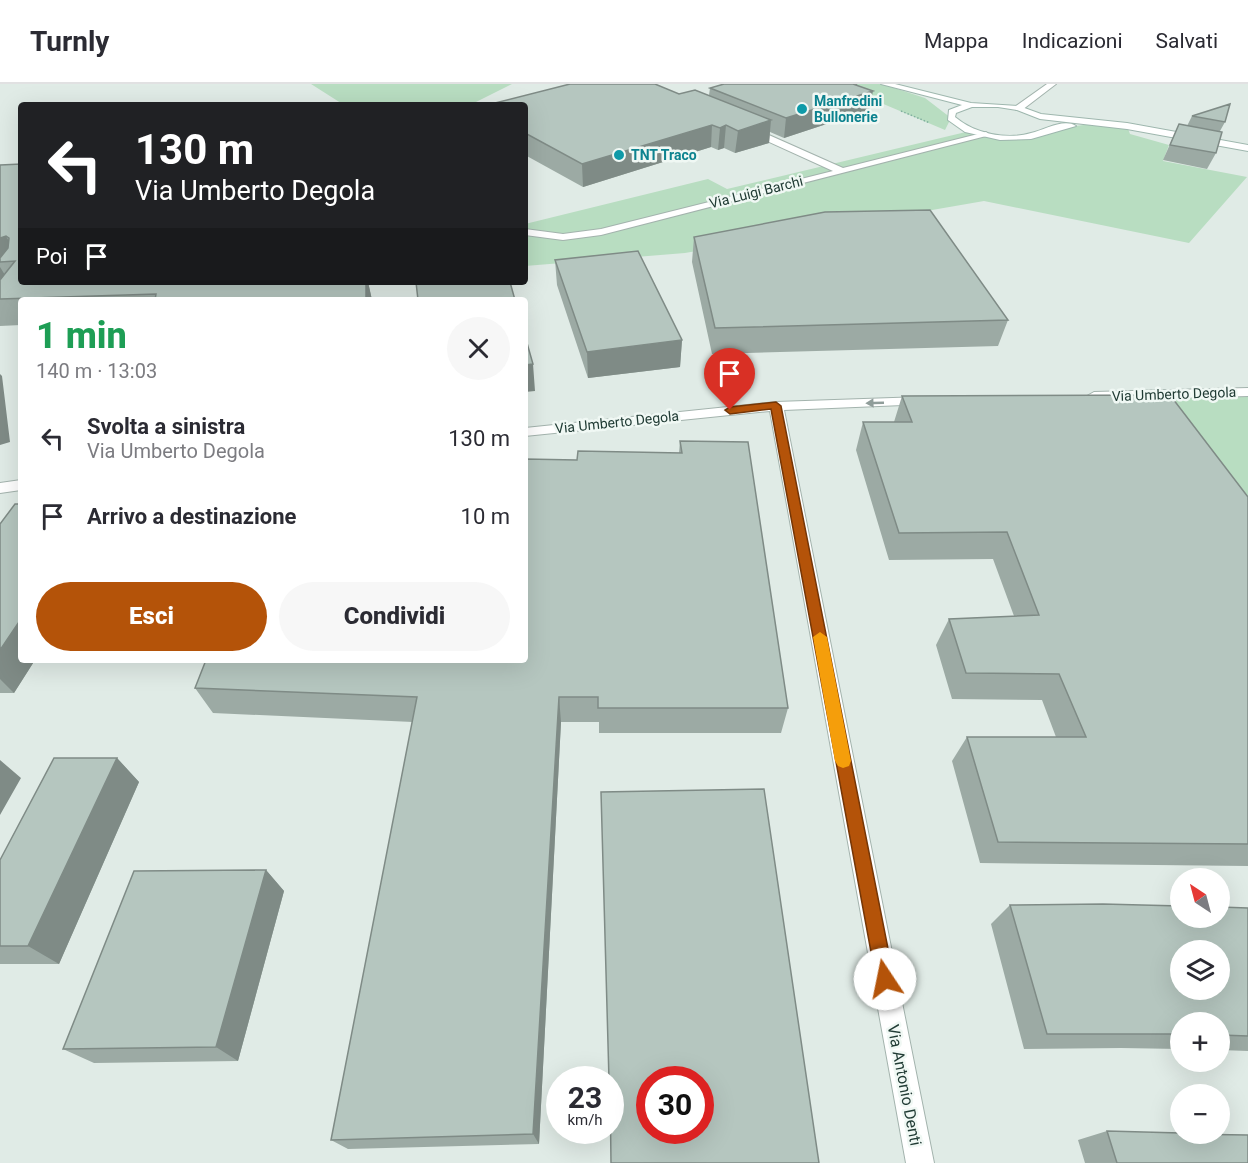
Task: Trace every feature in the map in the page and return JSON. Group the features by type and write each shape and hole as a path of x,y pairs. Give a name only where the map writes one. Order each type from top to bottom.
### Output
{"street":[{"path":"884,84 925,98 952,112 971,105"},
{"path":"884,84 971,105 1019,108 1046,120 1046,130"},
{"path":"1019,108 1052,84"},
{"path":"952,112 951,118 957,125 986,135 1012,138 1034,136 1046,130 1098,123"},
{"path":"1040,116 1098,123 1248,148"},
{"path":"734,123 804,152 842,171"},
{"name":"Via Luigi Barchi","path":"528,233 536,236 573,237 591,234 986,135"},
{"name":"Via Umberto Degola","path":"1081,397 1248,392"},
{"name":"Via Umberto Degola","path":"528,432 776,406 940,401"},
{"name":"Via Antonio Denti","path":"776,406 920,1163"},
{"path":"0,488 18,485"}],"green space":[{"path":"311,84 512,84 476,102 339,102"},
{"path":"836,84 882,84 925,98 951,118 945,130"},
{"path":"1098,123 1127,126 1130,134 1169,145 1163,161 1247,177 1189,243 984,201 685,253 528,266 528,223 708,179 727,189 970,131 1012,138 1046,130"},
{"path":"1248,392 1248,525 1163,394"}],"building":[{"path":"570,84 655,84 679,94 695,90 771,120 738,131 726,125 720,128 712,125 582,164 528,135 528,102 499,102"},
{"path":"724,84 853,84 873,91 786,118 710,88"},
{"path":"1230,104 1225,122 1192,116"},
{"path":"1179,124 1222,132 1216,153 1170,145"},
{"path":"18,164 18,285 366,285 366,297 156,297 156,294 0,299 0,280 15,261 0,262 0,258 8,248 9,238 6,236 0,238 0,165"},
{"path":"930,210 1008,320 715,328 694,237 825,212"},
{"path":"638,251 682,340 587,352 555,260"},
{"path":"416,285 511,285 514,297 418,297"},
{"path":"528,346 533,364 528,365"},
{"path":"1170,395 1248,497 1248,844 998,842 967,737 1086,737 1059,674 966,673 949,619 1039,615 1007,532 899,533 863,422 912,422 902,396"},
{"path":"680,441 748,442 788,708 598,708 598,697 559,697 533,1134 331,1140 417,697 195,688 205,663 528,663 528,459 577,460 578,451 682,453"},
{"path":"15,504 18,504 18,623 0,650 0,524"},
{"path":"54,758 117,758 28,946 0,946 0,860"},
{"path":"764,789 819,1163 611,1163 611,1144 624,1144 624,1066 609,1066 601,792"},
{"path":"266,870 216,1047 63,1049 134,871"},
{"path":"1010,905 1170,906 1170,928 1230,928 1230,907 1248,908 1248,1036 1230,1035 1230,1012 1170,1012 1170,1034 1047,1034"},
{"path":"1107,1131 1170,1133 1170,1144 1230,1144 1230,1135 1248,1135 1248,1163 1117,1163"}],"slow traffic":[{"path":"820,637 843,761"}],"place":[{"name":"Manfredini Bullonerie","path":"802,109"},
{"name":"TNT Traco","path":"619,155"}],"route":[{"path":"730,410 776,406 885,979"}]}
